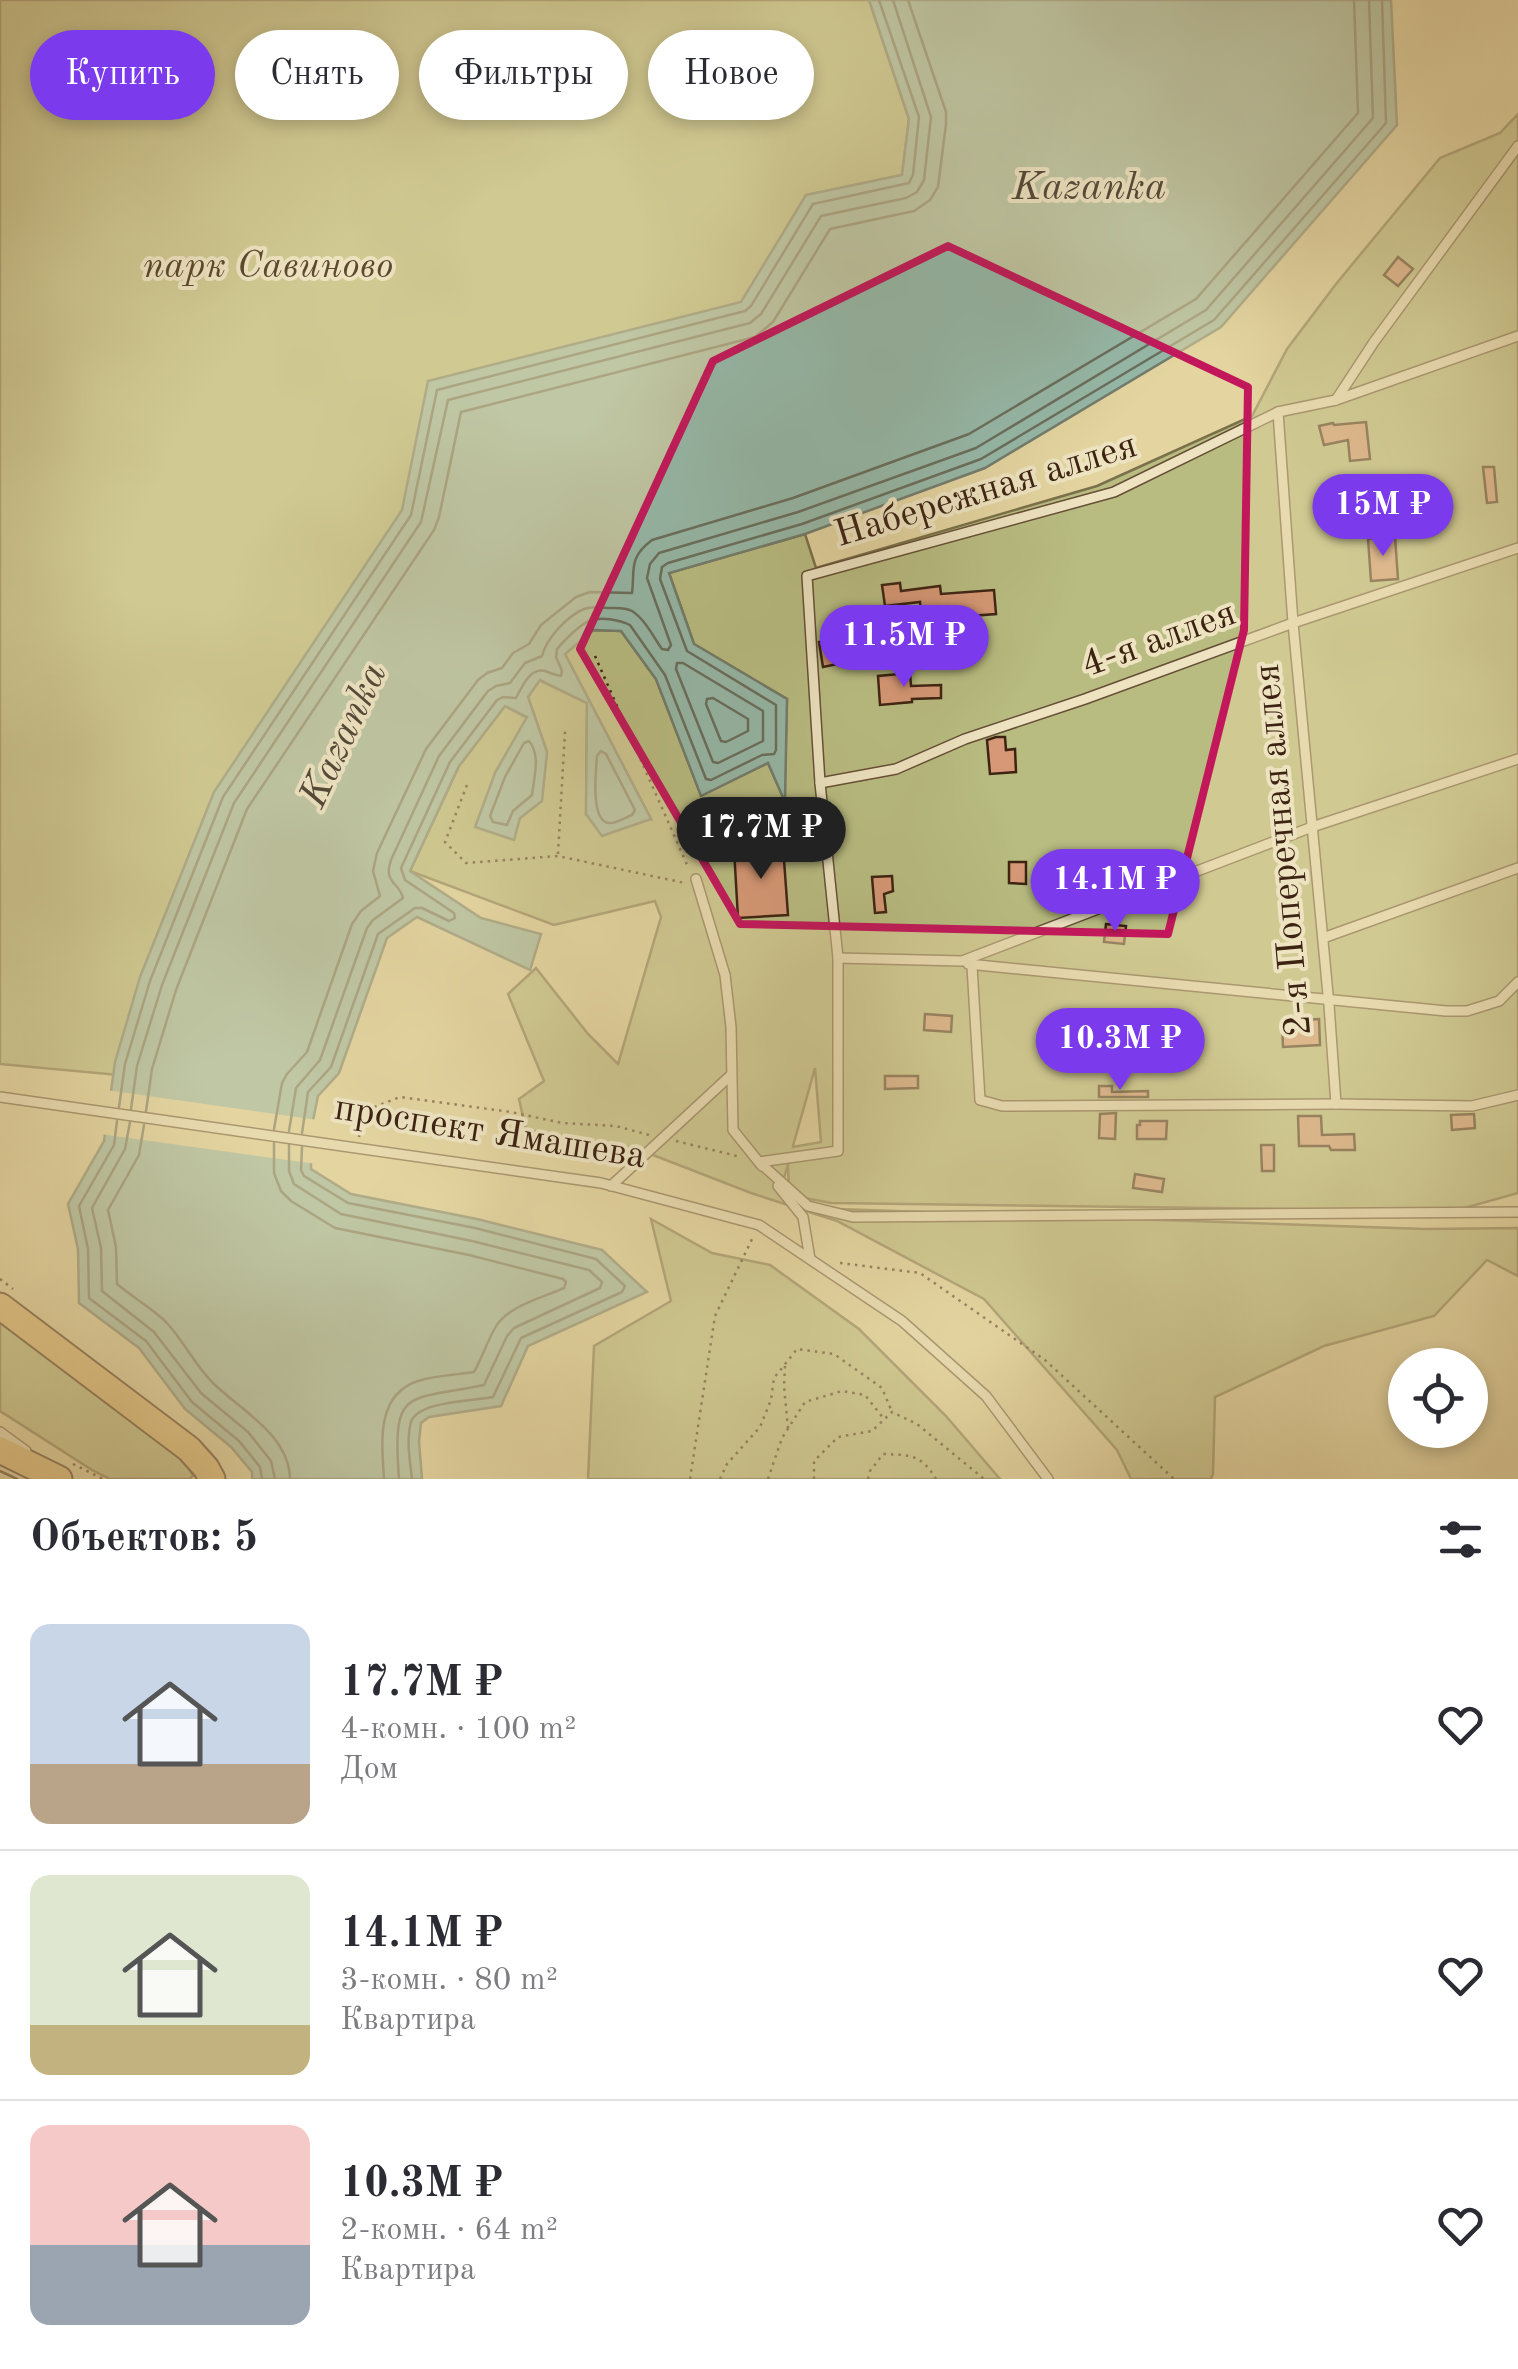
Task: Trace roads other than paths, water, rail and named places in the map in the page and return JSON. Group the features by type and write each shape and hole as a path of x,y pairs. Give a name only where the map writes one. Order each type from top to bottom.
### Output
{"main road":[{"path":"0,1306 189,1449 212,1479"},
{"path":"0,1450 64,1474"}],"lane":[{"path":"1336,400 1518,146"},
{"name":"Набережная аллея","path":"820,783 806,576 1114,492 1278,412 1336,400 1518,336"},
{"name":"2-я Поперечная аллея","path":"1278,412 1336,1104"},
{"name":"4-я аллея","path":"820,783 896,769 965,739 1518,548"},
{"path":"967,964 1312,827 1518,759"},
{"path":"759,1162 838,1151 838,958 820,783"},
{"path":"1323,938 1518,868"},
{"path":"696,882 725,975 731,1027 733,1130 803,1217 810,1259"},
{"path":"838,958 967,964 1467,1011 1500,1000 1518,982"},
{"path":"967,964 980,1100 1002,1106 1472,1106 1518,1095"},
{"path":"611,1186 730,1075"},
{"name":"проспект Ямашева","path":"0,1097 611,1186 759,1224 902,1322 986,1396 1048,1479"},
{"path":"759,1162 808,1206 853,1216 1518,1212"},
{"path":"0,1432 64,1474"}],"water":[{"name":"Kazanka","path":"869,0 1391,0 1397,125 1221,327 985,468 805,534 669,573 694,644 787,699 785,802 768,763 701,796 656,679 621,631 593,630 565,654 651,819 602,836 586,814 587,703 540,680 528,697 547,752 542,801 520,818 514,840 475,827 495,773 527,717 505,706 459,766 410,871 481,918 541,934 530,970 417,917 387,938 339,1073 318,1096 312,1125 311,1169 351,1194 477,1219 602,1250 647,1292 528,1346 501,1406 429,1417 421,1423 422,1479 252,1479 252,1472 231,1447 185,1409 139,1348 79,1303 78,1249 68,1204 104,1141 115,1062 140,977 214,792 402,510 428,381 741,302 806,195 902,175 909,119"}],"tram line":[{"path":"0,1471 17,1479"}],"park label":[{"name":"парк Савиново","path":"268,267"}]}
